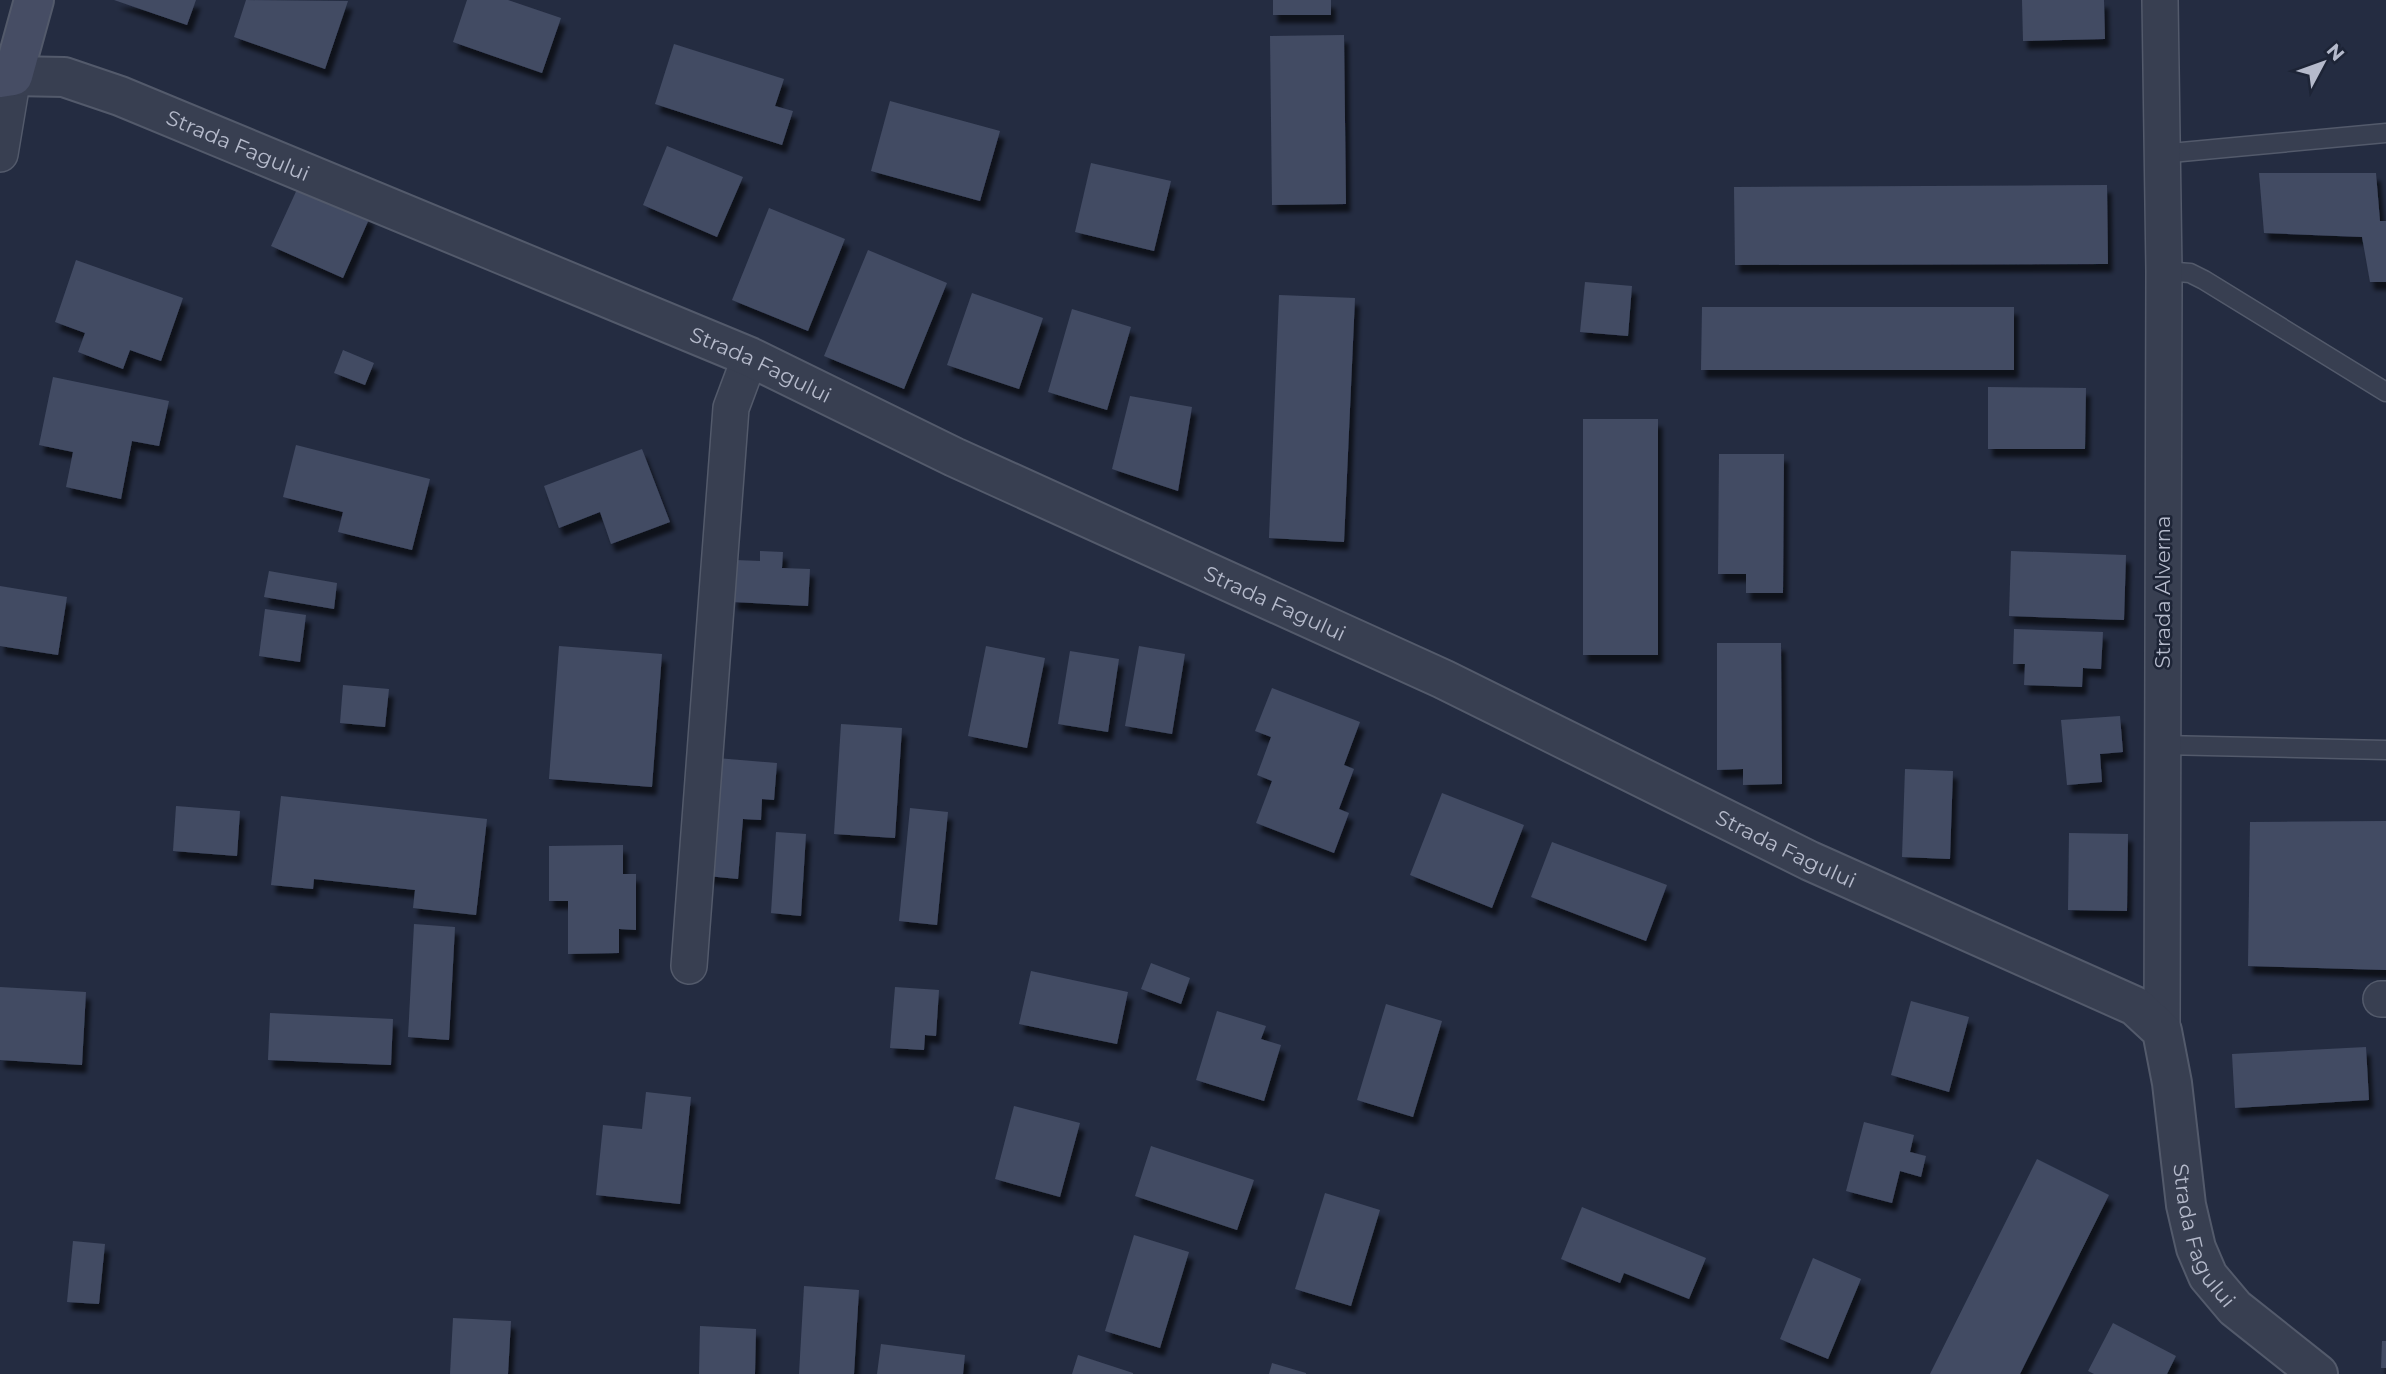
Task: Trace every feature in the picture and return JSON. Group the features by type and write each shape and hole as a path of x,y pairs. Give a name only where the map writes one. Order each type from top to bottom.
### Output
{"main road":[{"path":"7,77 34,0"}],"street":[{"name":"Strada Alverna","path":"2160,0 2160,154 2164,271 2162,1031"},
{"path":"0,154 7,77"},
{"name":"Strada Fagului","path":"7,77 64,77 120,96 750,357 954,457 1443,679 1810,861 2135,1006 2162,1031 2172,1083 2186,1205 2196,1248 2208,1276 2235,1308 2318,1374"},
{"path":"690,966 731,408 750,357"}],"lane":[{"path":"2160,154 2386,133"},
{"path":"2164,271 2190,273 2204,280 2386,391"},
{"path":"2162,745 2386,750"}],"building":[{"path":"114,0 196,0 187,25"},
{"path":"246,0 348,1 325,69 234,37"},
{"path":"467,0 508,0 561,18 542,73 453,42"},
{"path":"1273,0 1331,0 1331,15 1273,15"},
{"path":"2022,0 2104,0 2105,39 2023,41"},
{"path":"1344,35 1346,204 1272,205 1270,36"},
{"path":"674,44 784,79 775,106 793,111 782,145 655,104"},
{"path":"890,101 1000,131 980,201 871,171"},
{"path":"667,146 743,177 717,237 643,205"},
{"path":"1091,163 1171,181 1154,251 1075,232"},
{"path":"2259,173 2376,173 2380,221 2386,221 2386,282 2370,282 2362,237 2264,233"},
{"path":"299,185 370,217 343,278 271,246"},
{"path":"2107,185 2108,264 1735,265 1734,187"},
{"path":"769,208 845,239 808,331 732,300"},
{"path":"868,250 947,283 904,389 824,356"},
{"path":"76,260 183,298 161,361 130,350 123,369 78,352 85,333 55,322"},
{"path":"1585,282 1632,286 1628,336 1580,332"},
{"path":"972,293 1043,318 1019,389 947,365"},
{"path":"1279,295 1355,298 1344,542 1269,538"},
{"path":"1702,307 2014,307 2014,370 1701,370"},
{"path":"1072,309 1131,327 1107,410 1048,392"},
{"path":"343,350 374,363 365,385 334,373"},
{"path":"53,377 169,401 159,446 132,441 121,499 66,487 73,452 39,445"},
{"path":"1988,387 2086,388 2085,449 1988,449"},
{"path":"1130,396 1192,407 1178,491 1112,469"},
{"path":"1583,419 1658,419 1658,655 1583,655"},
{"path":"296,445 430,479 412,550 338,532 343,512 283,497"},
{"path":"642,449 670,522 611,544 600,512 559,528 544,486"},
{"path":"1719,454 1784,454 1783,593 1746,593 1746,574 1718,574"},
{"path":"760,551 783,552 782,568 810,569 808,606 733,602 735,560 760,561"},
{"path":"2011,551 2126,555 2124,620 2009,616"},
{"path":"269,571 337,583 334,609 264,597"},
{"path":"0,586 67,597 58,655 0,646"},
{"path":"265,609 306,615 300,662 259,656"},
{"path":"2014,629 2103,632 2101,669 2083,668 2082,687 2024,685 2025,664 2013,664"},
{"path":"1717,643 1781,643 1782,784 1743,785 1743,769 1717,770"},
{"path":"559,646 662,654 652,787 549,779"},
{"path":"986,646 1045,658 1027,748 968,736"},
{"path":"1139,646 1185,654 1172,734 1125,726"},
{"path":"1070,651 1119,659 1108,732 1058,724"},
{"path":"343,685 389,689 385,727 340,723"},
{"path":"1272,688 1360,722 1344,765 1354,769 1339,809 1349,813 1334,853 1256,823 1272,781 1257,775 1271,737 1255,731"},
{"path":"2120,716 2123,752 2100,754 2102,782 2067,785 2061,720"},
{"path":"841,724 902,728 895,838 834,834"},
{"path":"717,758 777,763 774,800 762,799 761,820 743,819 738,879 707,876"},
{"path":"1905,769 1953,771 1950,859 1902,857"},
{"path":"1442,793 1524,825 1492,908 1410,875"},
{"path":"281,796 487,819 476,915 413,908 415,890 314,879 313,889 271,885"},
{"path":"176,806 240,811 237,856 173,851"},
{"path":"910,808 948,812 937,925 899,921"},
{"path":"2386,821 2386,970 2248,966 2250,822"},
{"path":"776,832 806,834 801,916 771,913"},
{"path":"2069,833 2128,834 2127,911 2068,910"},
{"path":"1552,842 1667,885 1646,941 1531,897"},
{"path":"623,845 623,874 636,874 636,930 619,929 619,953 568,954 568,901 549,901 549,846"},
{"path":"414,924 455,927 449,1040 408,1037"},
{"path":"1151,963 1190,978 1181,1004 1141,989"},
{"path":"1031,971 1128,992 1117,1044 1019,1024"},
{"path":"0,987 86,992 82,1065 0,1060"},
{"path":"895,987 939,990 936,1036 925,1035 924,1050 890,1048"},
{"path":"1911,1001 1969,1017 1949,1092 1891,1075"},
{"path":"1386,1004 1442,1021 1413,1117 1357,1100"},
{"path":"1217,1011 1266,1026 1261,1039 1281,1045 1264,1101 1196,1080"},
{"path":"270,1013 393,1019 391,1065 268,1060"},
{"path":"2366,1047 2369,1100 2235,1108 2232,1054"},
{"path":"646,1092 691,1097 680,1204 596,1195 603,1125 642,1129"},
{"path":"1014,1106 1080,1123 1060,1197 995,1179"},
{"path":"1864,1122 1914,1135 1910,1152 1926,1156 1921,1177 1900,1171 1892,1203 1846,1191"},
{"path":"1151,1146 1254,1180 1237,1230 1135,1196"},
{"path":"2037,1159 2109,1195 2020,1374 1930,1374"},
{"path":"1325,1193 1380,1210 1351,1306 1295,1289"},
{"path":"1582,1207 1706,1258 1689,1299 1624,1273 1620,1283 1561,1259"},
{"path":"1134,1235 1189,1252 1160,1348 1105,1331"},
{"path":"73,1241 105,1244 99,1304 67,1302"},
{"path":"1813,1258 1861,1279 1828,1359 1780,1339"},
{"path":"804,1286 859,1290 854,1374 799,1374"},
{"path":"453,1318 511,1321 508,1374 450,1374"},
{"path":"2113,1323 2176,1356 2167,1374 2094,1374 2088,1371"},
{"path":"700,1326 756,1329 755,1374 699,1374"},
{"path":"2382,1341 2386,1341 2386,1368 2381,1368"},
{"path":"881,1344 965,1355 963,1374 877,1374"},
{"path":"1078,1355 1133,1373 1133,1374 1072,1374"},
{"path":"1272,1363 1306,1373 1306,1374 1269,1374"}]}
